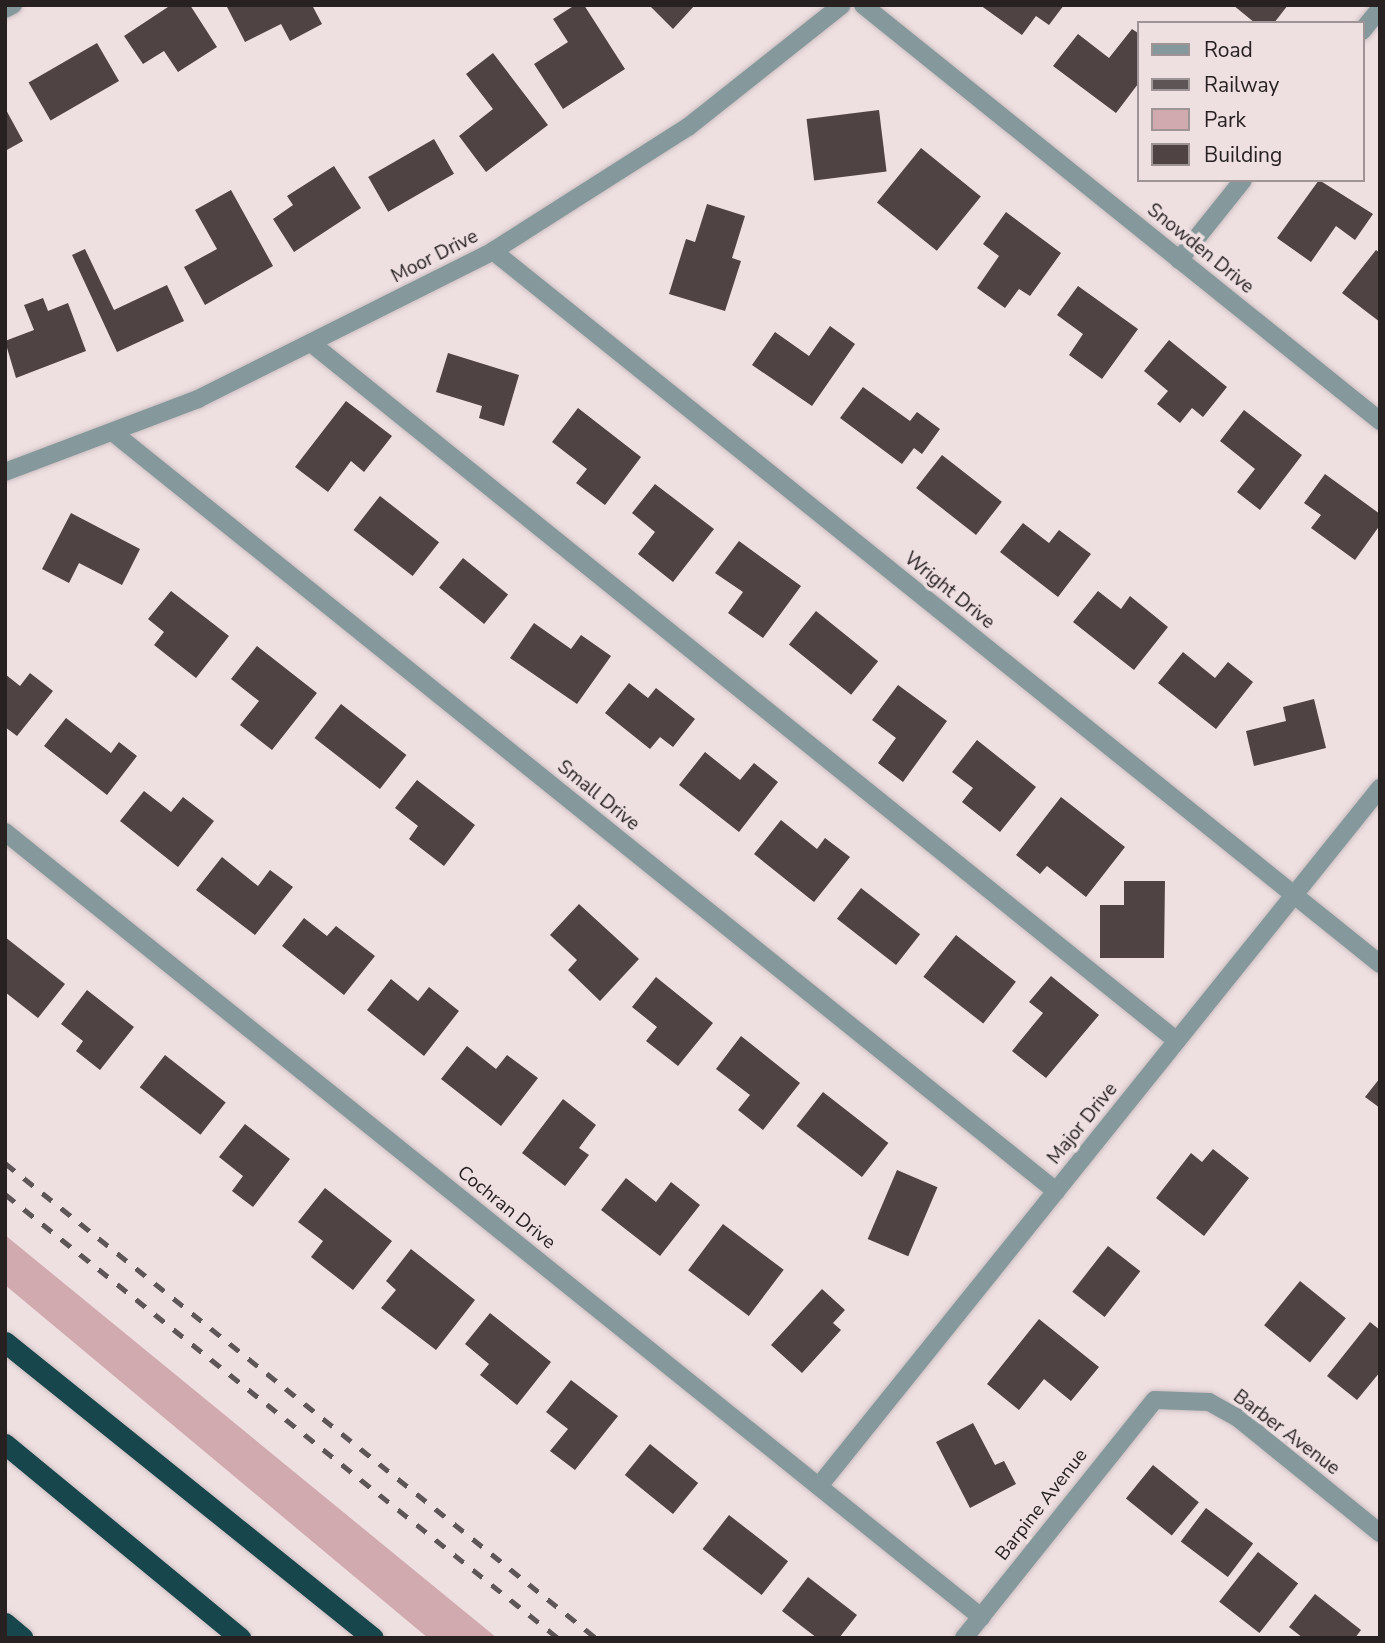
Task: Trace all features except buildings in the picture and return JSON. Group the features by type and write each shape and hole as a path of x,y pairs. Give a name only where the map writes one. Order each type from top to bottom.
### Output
{"highway":[{"path":"5,1342 373,1638"},
{"path":"5,1444 240,1638"},
{"path":"5,1623 23,1638"}],"street":[{"path":"5,9 13,5"},
{"name":"Moor Drive","path":"5,471 115,433 311,343 493,251 688,127 842,5"},
{"name":"Snowden Drive","path":"863,5 1380,421"},
{"path":"1364,29 1380,9"},
{"path":"1180,260 1241,182"},
{"name":"Wright Drive","path":"493,251 1380,964"},
{"path":"311,343 1177,1041"},
{"name":"Small Drive","path":"115,433 1056,1191"},
{"name":"Major Drive","path":"819,1486 1380,788"},
{"name":"Cochran Drive","path":"5,832 981,1617"},
{"name":"Barber Avenue","path":"1154,1400 1209,1402 1238,1418 1380,1533"},
{"name":"Barpine Avenue","path":"964,1638 1154,1400"}],"green space":[{"path":"5,1235 497,1638 428,1638 5,1285"}],"railway":[{"path":"5,1163 596,1638"},
{"path":"5,1194 558,1638"}]}
